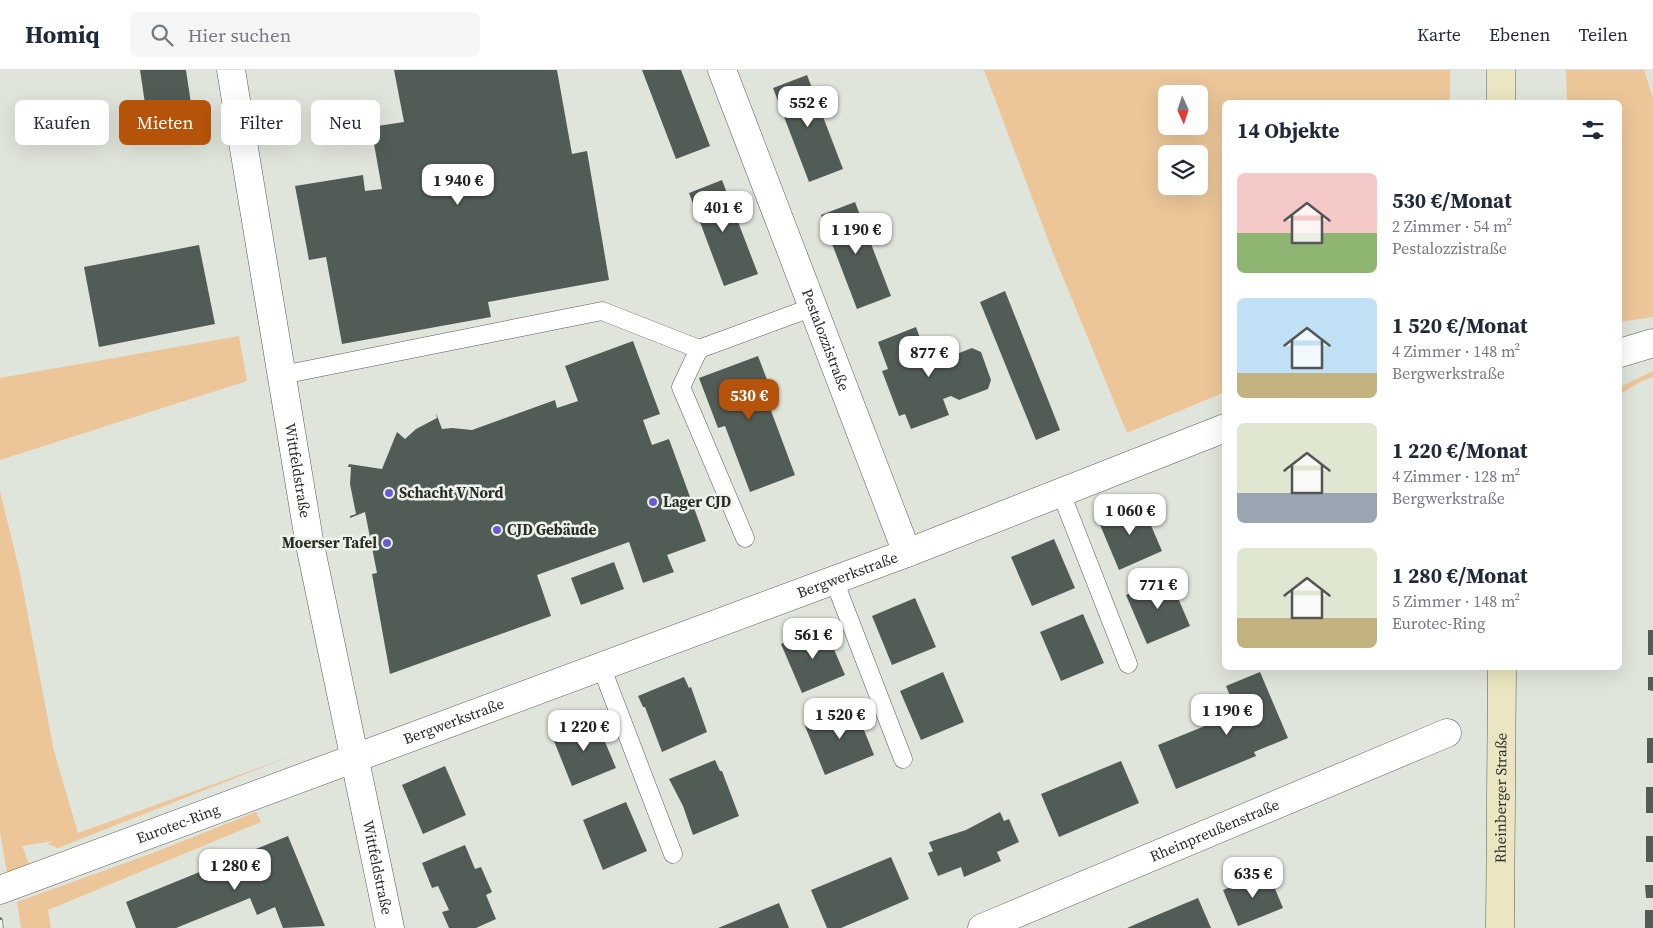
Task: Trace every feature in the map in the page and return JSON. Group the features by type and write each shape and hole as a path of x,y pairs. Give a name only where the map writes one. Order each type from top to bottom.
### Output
{"main road":[{"path":"1501,70 1501,100"},
{"name":"Rheinberger Straße","path":"1500,928 1502,670"}],"street":[{"name":"Wittfeldstraße","path":"231,70 309,540 390,928"},
{"name":"Pestalozzistraße","path":"722,70 907,553"},
{"path":"1622,352 1653,343"},
{"name":"Bergwerkstraße","path":"355,758 907,553 1222,429"},
{"name":"Rheinpreußenstraße","path":"982,928 1447,733"},
{"name":"Eurotec-Ring","path":"0,890 355,758"}],"lane":[{"path":"282,375 602,311 699,349 813,307"},
{"path":"699,349 681,387 746,538"},
{"path":"1061,493 1128,664"},
{"path":"834,580 903,759"},
{"path":"601,666 673,854"}],"shaded area":[{"path":"984,70 1450,70 1450,100 1222,100 1222,393 1127,433 1053,253"},
{"path":"1566,70 1644,70 1653,98 1653,317 1622,322 1622,100 1567,100"},
{"path":"239,336 247,381 0,460 0,378"},
{"path":"1653,371 1653,377 1622,393 1622,386"},
{"path":"0,491 19,569 54,751 78,833 291,756 58,848 48,844 53,841 22,846 32,871 8,879 0,831"},
{"path":"256,812 261,822 48,910 51,928 21,928 17,902 153,853"}],"building":[{"path":"140,70 186,70 190,100 144,100"},
{"path":"394,70 557,70 572,154 587,151 609,280 488,302 491,317 342,344 326,257 309,260 295,186 363,175 365,191 382,189 374,145 380,145 380,126 404,122"},
{"path":"642,70 681,70 710,146 676,159"},
{"path":"807,75 843,169 809,182 773,88"},
{"path":"722,180 758,274 724,286 689,193"},
{"path":"855,202 891,296 857,309 821,215"},
{"path":"199,245 215,324 99,347 84,267"},
{"path":"1005,291 1060,430 1036,440 980,302"},
{"path":"916,327 929,363 940,367 944,359 972,348 981,352 991,380 988,389 959,400 951,396 943,399 949,415 911,429 905,414 899,416 882,371 888,369 878,342"},
{"name":"CJD Gebäude","path":"633,341 660,414 643,420 652,445 669,439 706,541 667,555 674,572 643,583 629,542 537,575 551,616 390,674 372,574 377,573 365,512 350,518 350,516 356,514 350,484 351,467 348,467 349,464 382,469 397,432 405,439 416,429 437,418 436,413 442,429 472,430 555,400 557,408 578,401 565,366"},
{"path":"758,356 777,406 770,408 795,475 750,492 725,426 718,428 699,378"},
{"path":"1141,502 1162,551 1119,570 1098,520"},
{"path":"1054,539 1075,588 1032,606 1011,557"},
{"path":"614,562 624,589 581,605 571,578"},
{"path":"1169,577 1190,626 1147,644 1126,595"},
{"path":"915,598 936,647 892,665 872,616"},
{"path":"1083,614 1104,663 1061,681 1040,632"},
{"path":"824,626 845,675 802,693 781,644"},
{"path":"1648,630 1653,630 1653,655 1648,655"},
{"path":"943,672 964,722 921,740 900,691"},
{"path":"1260,672 1288,738 1254,752 1256,756 1176,789 1158,745 1237,713 1226,686"},
{"path":"684,677 689,688 691,687 707,732 662,752 645,707 643,707 638,696"},
{"path":"1648,677 1653,677 1653,691 1648,690"},
{"path":"854,705 874,755 825,775 805,726"},
{"path":"595,718 616,768 572,786 552,736"},
{"path":"1647,738 1653,738 1653,763 1647,763"},
{"path":"715,760 720,771 722,771 739,816 693,835 683,806 669,779"},
{"path":"1121,761 1139,803 1059,837 1041,794"},
{"path":"445,766 466,815 423,834 402,785"},
{"path":"1646,787 1653,787 1653,813 1646,813"},
{"path":"626,802 647,851 603,870 583,820"},
{"path":"1000,812 1004,821 1009,819 1019,842 997,852 1001,861 964,877 961,867 938,876 928,853 933,851 929,842 966,830"},
{"path":"288,836 325,926 283,928 275,907 257,915 250,898 176,928 136,928 126,902"},
{"path":"1646,836 1653,836 1653,862 1646,862"},
{"path":"465,845 475,869 481,867 492,892 486,895 496,919 476,928 449,928 442,912 449,910 438,886 432,888 422,863"},
{"path":"891,857 909,899 841,928 827,928 811,890"},
{"path":"1268,872 1283,908 1238,926 1223,890"},
{"path":"1645,885 1653,885 1653,898 1646,898"},
{"path":"1198,898 1211,928 1127,928 1150,918"},
{"path":"779,903 789,928 718,928"},
{"path":"1645,910 1653,910 1653,928 1645,928"}],"railway":[{"path":"0,920 1,928"}],"place":[{"name":"Schacht V Nord","path":"389,493"},
{"name":"Lager CJD","path":"653,502"},
{"name":"CJD Gebäude","path":"497,530"},
{"name":"Moerser Tafel","path":"387,543"}]}
